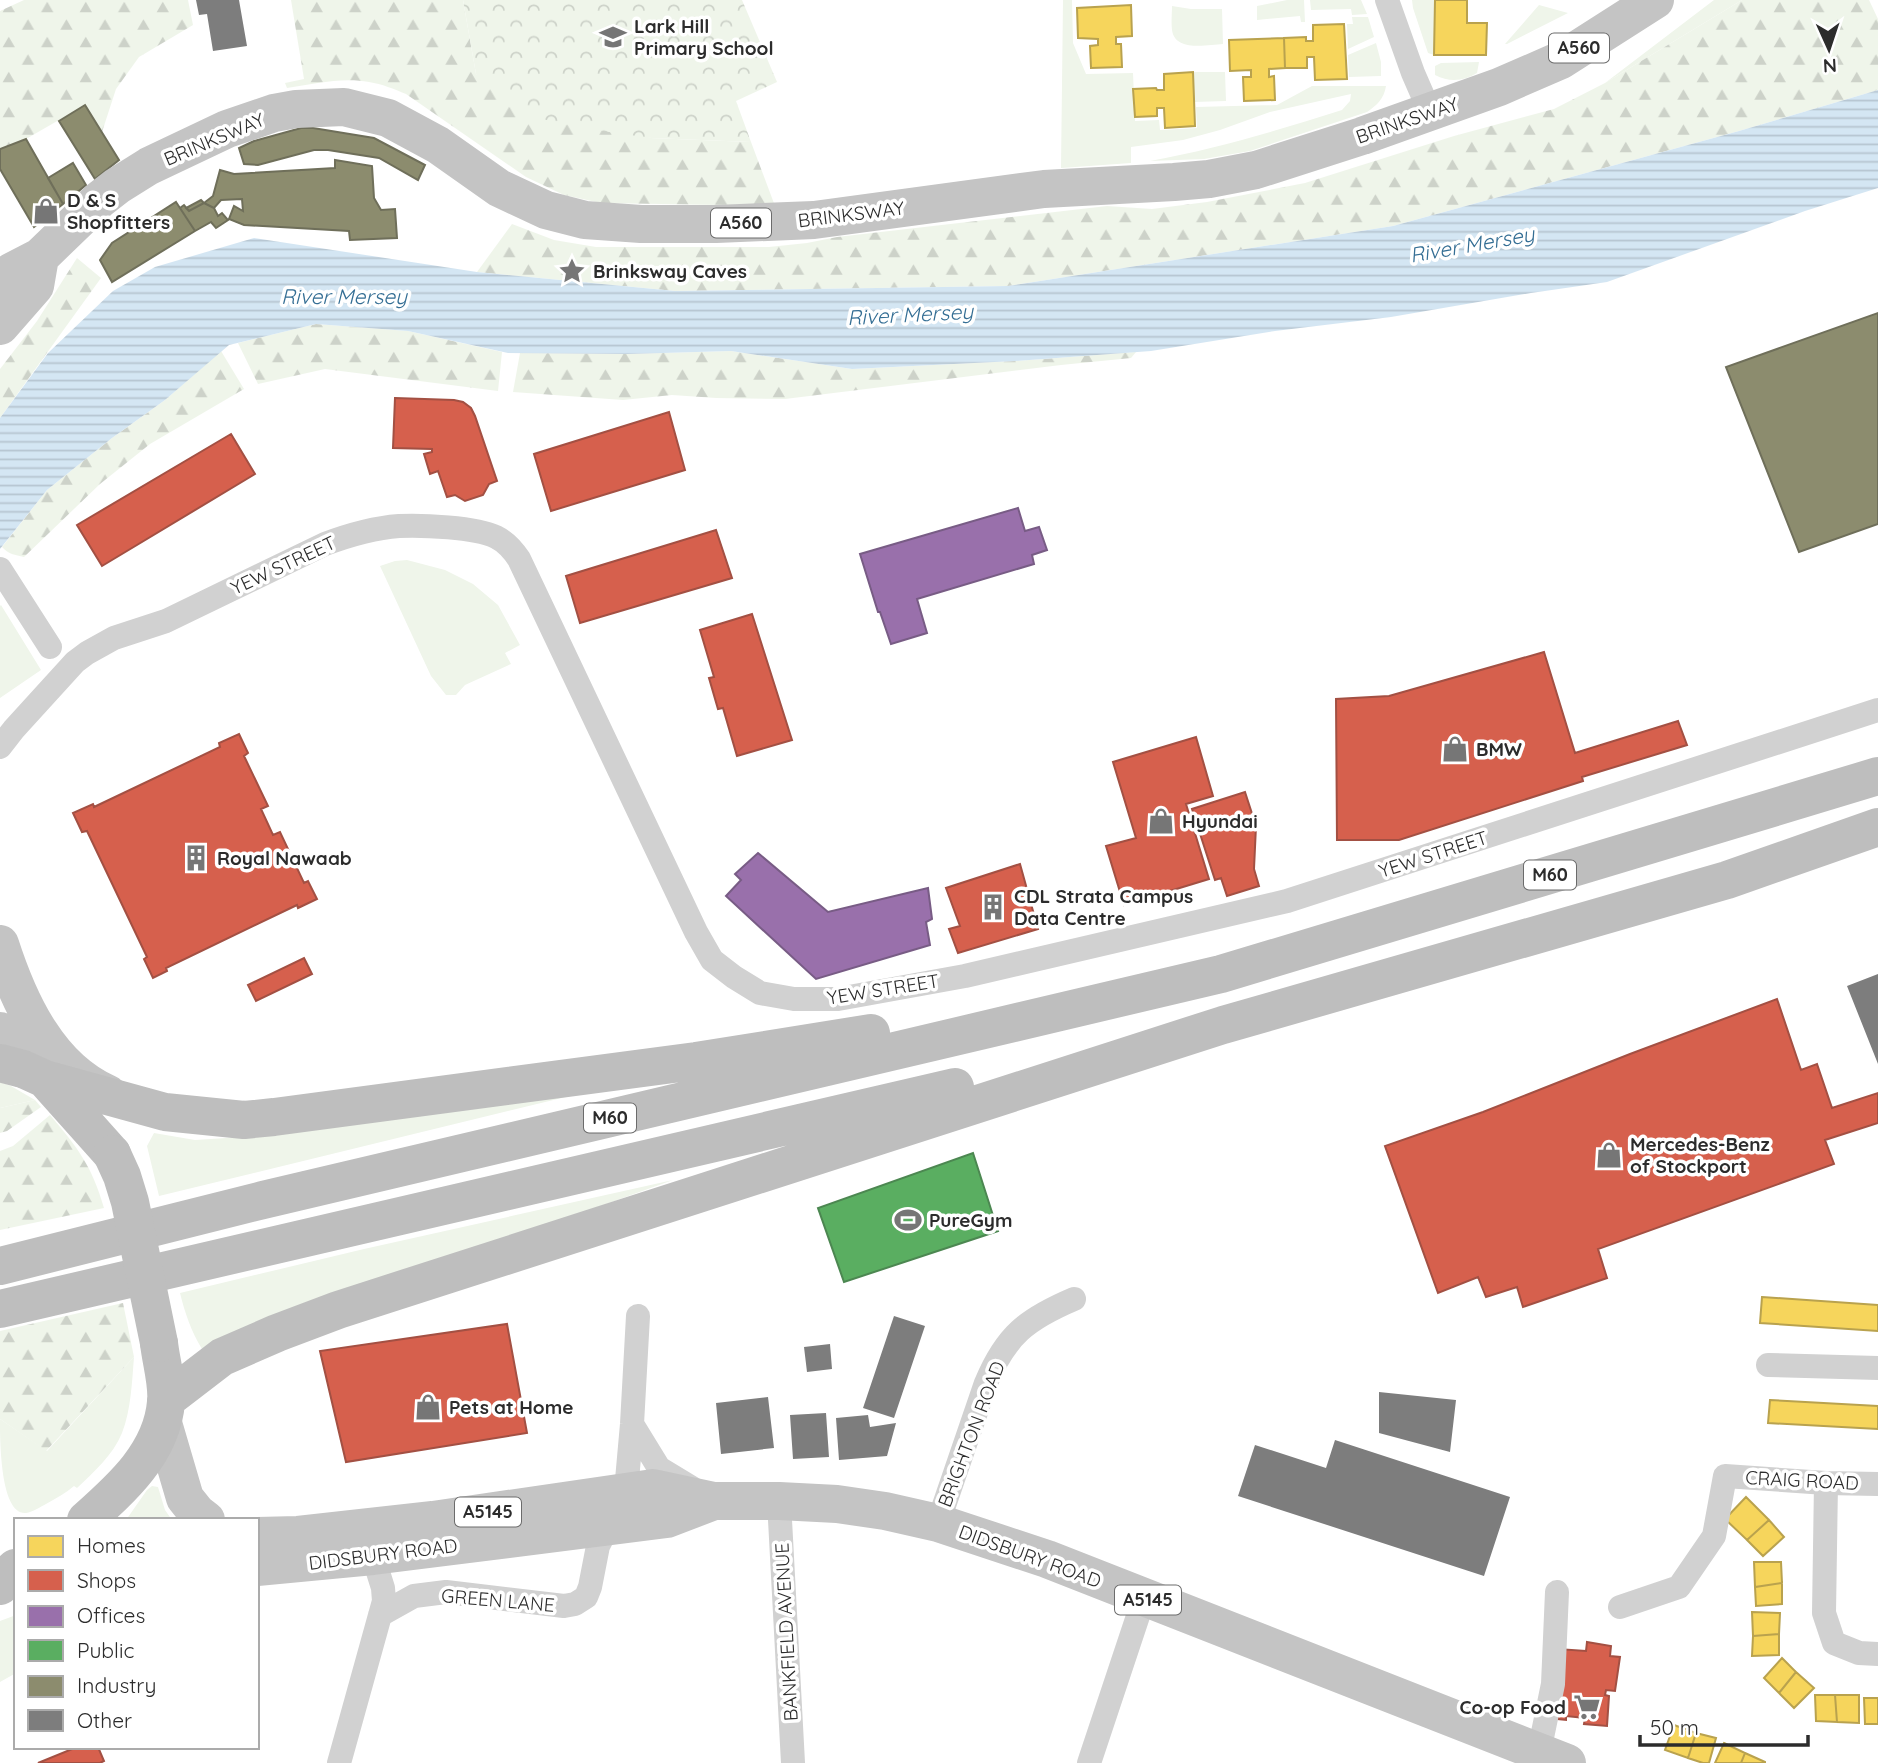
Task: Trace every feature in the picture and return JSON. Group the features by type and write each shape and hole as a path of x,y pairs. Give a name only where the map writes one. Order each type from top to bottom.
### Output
{"highway":[{"name":"M60","path":"0,1266 277,1197 1221,974 1878,776"},
{"name":"M60","path":"165,1411 222,1357 338,1310 1223,1025 1727,880 1878,827"},
{"name":"M60","path":"129,1102 164,1112 244,1120 274,1117 709,1059 1221,974"},
{"name":"M60","path":"0,1309 1223,1025"},
{"path":"23,1070 129,1102"},
{"path":"23,1070 112,1154 130,1202 159,1343 165,1411 145,1459 117,1492 88,1518"}],"main road":[{"name":"BRINKSWAY","path":"0,283 11,272 40,257 99,200 125,181 164,158 227,130 274,114 319,107 344,107 388,118 438,145 499,188 546,210 585,220 716,224 814,220 1044,190 1174,182 1256,170 1499,88 1561,60 1655,0"},
{"path":"0,326 35,286 40,257"},
{"path":"0,944 24,1006 49,1045 73,1072 101,1091 129,1102"},
{"path":"0,1031 23,1070"},
{"path":"165,1411 185,1498 203,1518"},
{"name":"DIDSBURY ROAD","path":"259,1536 298,1535 433,1520 653,1488 714,1501 837,1504 886,1511 938,1523 1047,1559 1531,1755"},
{"name":"DIDSBURY ROAD","path":"259,1567 373,1556 667,1519 714,1501"}],"street":[{"path":"1387,0 1430,112"},
{"name":"YEW STREET","path":"5,736 75,662 87,653 114,638 166,621 325,544 350,535 399,526 486,533 504,542 519,559 696,932 712,960 760,993 794,999 838,999 965,976 1287,901 1878,710"},
{"path":"0,569 50,647"},
{"name":"BRIGHTON ROAD","path":"938,1523 986,1383 999,1356 1011,1338 1032,1320 1074,1299"},
{"path":"626,1491 638,1316"},
{"path":"1768,1365 1878,1368"},
{"path":"632,1424 659,1468 714,1501"},
{"name":"CRAIG ROAD","path":"1620,1607 1679,1587 1714,1536 1725,1476 1878,1484"},
{"path":"1826,1483 1824,1613 1835,1643 1859,1653 1878,1654"},
{"name":"GREEN LANE","path":"380,1615 414,1596 446,1592 564,1606 575,1604 586,1597 598,1546 626,1491"},
{"name":"BANKFIELD AVENUE","path":"779,1501 793,1763"},
{"path":"339,1763 384,1601 383,1588 373,1556"},
{"path":"1531,1755 1553,1684 1557,1592"},
{"path":"1089,1763 1144,1598"}],"green space":[{"path":"24,0 188,0 193,25 139,57 116,89 102,132 85,105 26,139 0,149 0,11"},
{"path":"291,0 463,0 476,74 651,138 751,142 775,206 601,203 564,195 526,177 406,94 374,83 349,80 287,88 285,83 304,79"},
{"name":"Lark Hill Primary School","path":"463,0 742,0 777,82 736,101 751,142 651,138 588,129 533,117 502,97 476,74"},
{"path":"1063,0 1072,0 1073,43 1086,74 1133,73 1135,121 1159,120 1160,130 1197,128 1196,107 1277,105 1312,86 1386,86 1384,95 1367,112 1250,151 1204,159 1150,161 1247,139 1342,110 1350,101 1351,94 1270,112 1183,140 1131,147 1131,163 1061,168"},
{"path":"1287,0 1304,0 1305,22 1301,22 1300,16 1257,20 1257,6"},
{"path":"1310,0 1361,0 1367,14 1352,15 1351,9 1311,10"},
{"path":"1412,0 1435,0 1434,55 1428,53"},
{"path":"1714,0 1742,0 1605,83"},
{"path":"1742,0 1869,0 1878,19 1878,90 1393,226 1008,286 675,291 477,272 512,224 554,240 596,247 769,247 1107,206 1152,209 1207,202 1305,183 1454,136 1554,109 1605,83"},
{"path":"1539,5 1568,13 1505,44"},
{"path":"1172,6 1222,9 1223,44 1193,46 1179,42 1172,30"},
{"path":"1352,17 1368,17 1374,37 1348,49 1347,24 1353,24"},
{"path":"1376,43 1381,76 1349,77 1348,55"},
{"path":"1479,62 1477,73 1467,78 1451,80 1435,75 1435,66 1441,63"},
{"path":"1193,72 1225,72 1226,101 1194,102"},
{"path":"77,258 101,278 0,418 0,369 37,321"},
{"path":"316,324 408,331 502,352 498,391 325,369 258,384 238,343"},
{"path":"221,351 244,389 150,444 100,484 24,557 9,553 2,547 47,490 165,400"},
{"path":"731,351 852,369 1136,352 1131,358 785,399 672,395 623,400 513,392 520,353"},
{"path":"407,560 445,570 473,584 498,605 520,645 505,653 511,664 465,685 456,695 446,695 431,676 380,566"},
{"path":"0,606 41,670 0,698"},
{"path":"0,1082 11,1086 35,1100 0,1108"},
{"path":"603,1088 159,1196 147,1146 154,1133 195,1140 242,1137"},
{"path":"35,1100 41,1107 0,1133 0,1108"},
{"path":"50,1115 83,1158 104,1208 0,1230 0,1151 13,1146"},
{"path":"673,1180 202,1349 189,1322 180,1293 364,1249"},
{"path":"123,1303 134,1357 46,1451 0,1419 0,1331"},
{"path":"134,1357 131,1396 125,1424 108,1456 77,1488 74,1486 31,1512 17,1510 6,1490 3,1475 0,1419 47,1451"},
{"path":"152,1486 158,1487 165,1510 171,1518 127,1518"},
{"path":"14,1616 14,1674 0,1682 0,1621"}],"water":[{"name":"River Mersey","path":"1878,90 1878,188 1805,211 1607,282 1391,317 1275,331 1151,351 852,369 731,351 508,353 408,331 316,324 229,345 165,400 47,490 0,549 0,418 48,353 113,291 155,267 254,238 477,272 675,291 1008,286 1393,226"}],"building: Homes":[{"path":"1435,0 1467,0 1467,23 1487,23 1486,55 1434,55"},
{"path":"1131,5 1132,36 1116,37 1116,44 1121,44 1122,67 1091,68 1090,46 1098,45 1098,39 1078,38 1077,8"},
{"path":"1344,24 1347,79 1315,80 1314,57 1307,57 1307,68 1285,68 1284,38 1306,37 1306,41 1313,41 1313,25"},
{"path":"1284,38 1285,68 1269,69 1269,77 1274,76 1275,100 1244,101 1243,77 1251,77 1251,70 1230,71 1229,40"},
{"path":"1193,72 1195,126 1165,128 1164,108 1157,108 1157,116 1135,117 1133,89 1164,90 1164,74"},
{"path":"1762,1297 1878,1305 1878,1331 1760,1323"},
{"path":"1770,1400 1878,1406 1878,1429 1768,1423"},
{"path":"1746,1497 1769,1520 1747,1540 1725,1519"},
{"path":"1769,1520 1784,1537 1763,1556 1747,1540"},
{"path":"1754,1562 1781,1562 1782,1583 1755,1587"},
{"path":"1782,1583 1782,1604 1756,1606 1755,1587"},
{"path":"1752,1612 1780,1613 1779,1634 1753,1636"},
{"path":"1779,1634 1779,1655 1752,1656 1753,1636"},
{"path":"1782,1658 1796,1672 1779,1693 1764,1678"},
{"path":"1796,1672 1814,1688 1794,1708 1779,1693"},
{"path":"1815,1695 1835,1695 1837,1722 1816,1721"},
{"path":"1835,1695 1859,1695 1859,1723 1837,1722"},
{"path":"1864,1698 1878,1698 1878,1724 1865,1724"},
{"path":"1674,1725 1696,1733 1688,1758 1665,1750"},
{"path":"1696,1733 1716,1738 1709,1763 1688,1758"},
{"path":"1724,1743 1745,1753 1741,1763 1715,1763"},
{"path":"1745,1753 1765,1762 1765,1763 1741,1763"}],"building: Shops":[{"path":"395,398 454,400 471,408 497,481 489,484 483,495 465,501 455,495 447,497 438,471 430,474 424,454 432,452 432,449 393,448"},
{"path":"669,412 685,470 551,511 534,454"},
{"path":"231,434 255,474 102,566 77,525"},
{"path":"716,530 732,578 580,623 566,576"},
{"path":"752,614 792,740 737,756 723,708 718,709 709,678 714,677 700,630"},
{"name":"BMW","path":"1544,652 1575,753 1678,721 1687,745 1582,777 1583,781 1399,840 1337,840 1336,699 1389,696"},
{"name":"Royal Nawaab","path":"239,734 248,753 244,756 268,806 261,809 273,835 280,832 304,883 308,881 317,899 298,908 297,905 166,968 167,971 153,978 144,959 147,957 87,831 82,832 73,813 93,804 94,807 220,747 219,743"},
{"name":"Hyundai","path":"1196,737 1213,796 1186,804 1209,879 1124,905 1106,846 1136,838 1113,762"},
{"path":"1245,792 1256,826 1254,869 1259,886 1227,896 1221,878 1215,880 1192,809"},
{"name":"CDL Strata Campus Data Centre","path":"1020,864 1038,929 958,953 949,929 960,926 946,888"},
{"path":"304,958 312,974 256,1001 248,985"},
{"name":"Mercedes-Benz of Stockport","path":"1777,999 1801,1070 1817,1064 1832,1108 1878,1093 1878,1123 1825,1140 1834,1164 1598,1249 1607,1278 1523,1307 1517,1287 1486,1297 1478,1277 1438,1293 1385,1146 1483,1112"},
{"name":"Pets at Home","path":"507,1324 527,1433 346,1462 320,1351"},
{"path":"1587,1642 1611,1646 1610,1656 1620,1657 1615,1691 1606,1690 1605,1695 1609,1696 1607,1726 1584,1724 1585,1718 1548,1718 1558,1649 1586,1651"},
{"path":"72,1749 99,1749 104,1761 100,1763 38,1763"}],"building: Offices":[{"path":"1018,508 1025,531 1039,527 1047,550 1032,555 1034,564 917,599 927,633 891,644 860,554"},
{"path":"758,853 828,912 928,888 932,919 926,922 930,945 816,979 726,896 741,880 735,874"}],"building: Public":[{"name":"PureGym","path":"973,1153 998,1231 844,1282 818,1208"}],"building: Industry":[{"path":"85,105 119,160 95,179 59,121"},
{"path":"301,128 374,138 425,165 418,180 379,158 328,150 314,150 258,165 244,164 239,148"},
{"path":"26,139 63,204 34,227 0,169 0,149"},
{"path":"335,160 372,166 374,198 381,210 395,209 397,238 350,240 349,231 244,225 229,219 234,206 243,211 242,199 221,200 214,208 204,203 213,196 220,170 234,174 335,168"},
{"path":"73,163 86,185 63,204 48,178"},
{"path":"201,200 204,203 189,211 186,208"},
{"path":"176,202 195,231 112,282 100,260 112,243"},
{"path":"204,203 214,208 218,216 222,213 228,220 216,228 211,222 195,231 180,208 184,205 189,211"},
{"path":"1878,313 1878,524 1799,552 1726,367"}],"building: Other":[{"path":"196,0 239,0 247,46 213,51 207,14 199,15"},
{"path":"1878,974 1878,1064 1847,986"},
{"path":"894,1316 925,1326 894,1418 863,1408"},
{"path":"830,1344 832,1369 807,1372 804,1347"},
{"path":"1379,1392 1456,1400 1450,1452 1379,1433"},
{"path":"768,1397 774,1448 721,1454 716,1403"},
{"path":"826,1413 829,1457 793,1459 790,1415"},
{"path":"868,1415 870,1427 896,1423 887,1456 839,1460 836,1418"},
{"path":"1335,1440 1510,1497 1484,1576 1238,1496 1255,1445 1326,1468"}],"place":[{"name":"Lark Hill Primary School","path":"613,37"},
{"name":"D & S Shopfitters","path":"46,211"},
{"name":"Brinksway Caves","path":"572,271"},
{"name":"BMW","path":"1455,749"},
{"name":"Hyundai","path":"1161,821"},
{"name":"Royal Nawaab","path":"196,858"},
{"name":"CDL Strata Campus Data Centre","path":"993,907"},
{"name":"Mercedes-Benz of Stockport","path":"1609,1155"},
{"name":"PureGym","path":"908,1220"},
{"name":"Pets at Home","path":"428,1407"},
{"name":"Co-op Food","path":"1587,1707"}]}
